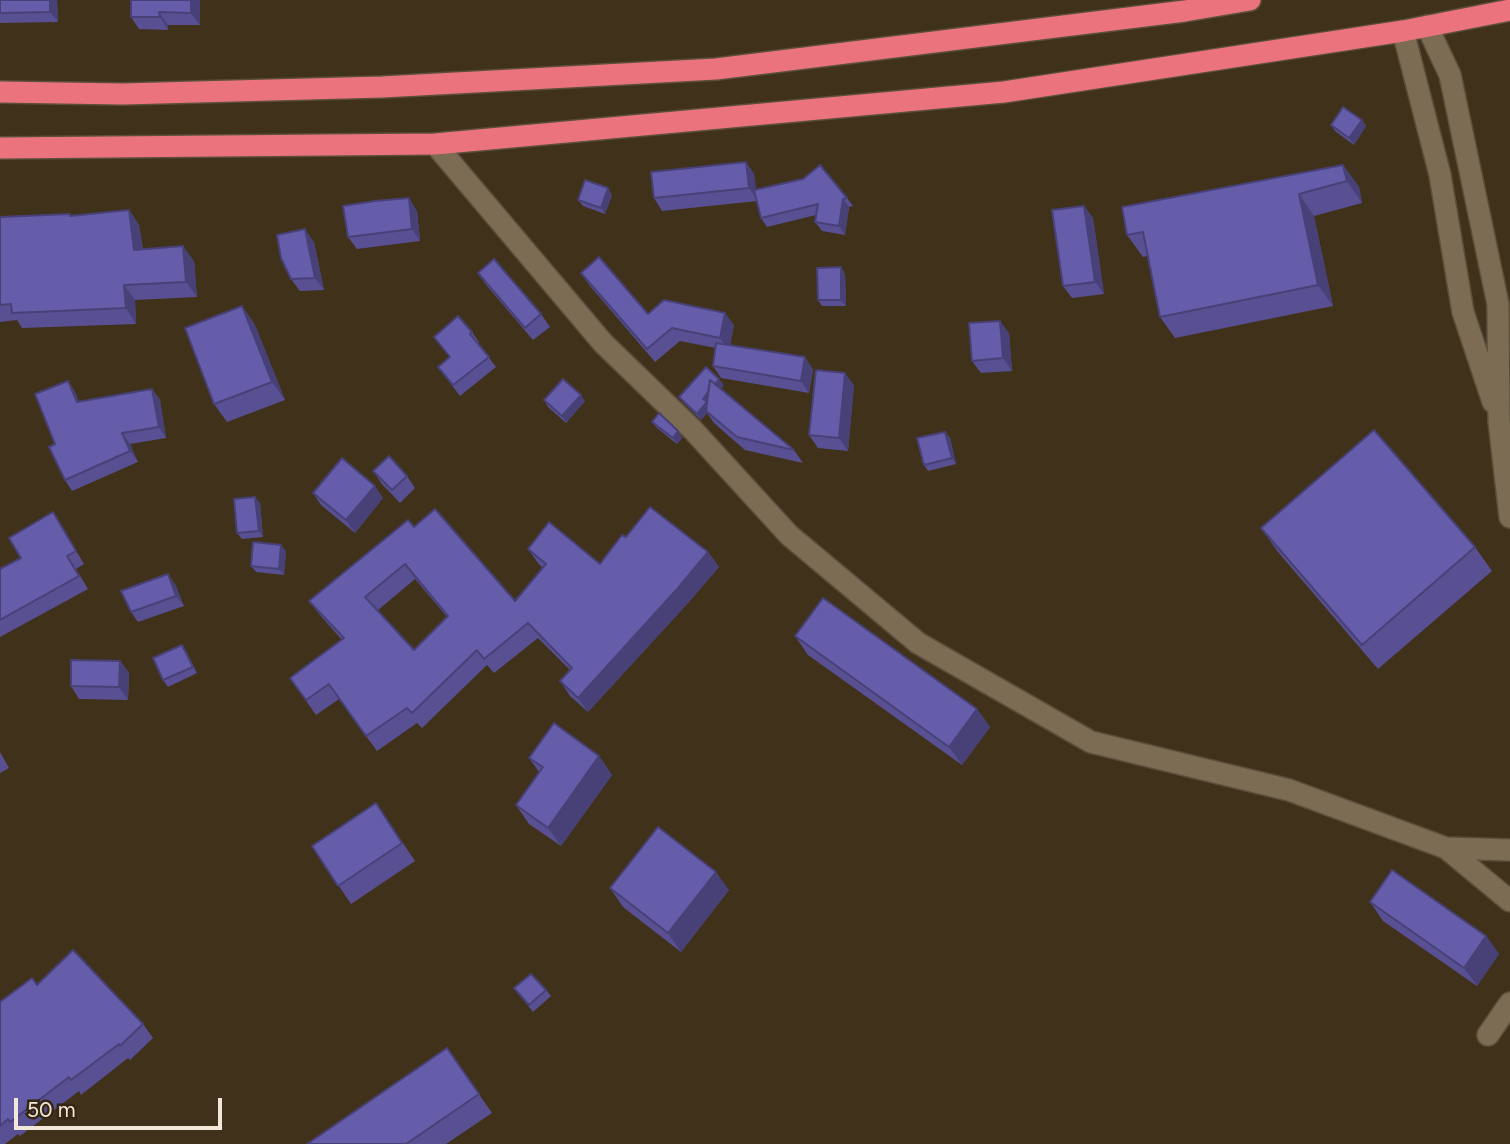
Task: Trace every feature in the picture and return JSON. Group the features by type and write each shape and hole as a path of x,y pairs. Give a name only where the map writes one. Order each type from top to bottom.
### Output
{"highway":[{"path":"0,92 123,94 382,88 716,69 1185,11 1250,0"},
{"path":"0,148 435,144 1004,92 1403,31 1510,9"}],"street":[{"path":"1427,26 1450,75 1498,303 1499,421 1510,517"},
{"path":"1403,31 1440,175 1463,312 1499,421"},
{"path":"435,144 603,343 693,429 789,535 918,643 1091,742 1289,790 1446,848 1510,850"},
{"path":"1446,848 1510,901"},
{"path":"1488,1035 1510,1003"}],"building":[{"path":"0,0 50,0 50,12 0,13"},
{"path":"131,0 191,0 191,13 159,12 160,17 131,17"},
{"path":"1343,107 1362,120 1349,138 1331,125"},
{"path":"746,162 749,188 654,198 651,172"},
{"path":"820,165 847,198 843,199 839,226 815,222 818,204 761,218 754,190 803,179"},
{"path":"1343,165 1347,181 1299,194 1318,285 1160,317 1143,232 1127,235 1122,207"},
{"path":"585,180 608,188 601,208 578,200"},
{"path":"409,198 412,229 348,237 343,206"},
{"path":"1084,206 1095,282 1063,286 1052,210"},
{"path":"129,210 134,250 183,246 186,282 124,285 126,308 12,313 11,304 0,305 0,217 70,216"},
{"path":"305,229 315,278 291,279 281,258 277,235"},
{"path":"599,257 648,314 664,300 725,313 720,338 672,328 647,349 581,273"},
{"path":"494,259 541,314 525,328 478,273"},
{"path":"841,267 841,300 818,300 817,268"},
{"path":"242,306 272,382 214,404 185,328"},
{"path":"458,316 489,357 453,385 438,367 450,357 434,337"},
{"path":"1000,321 1003,358 972,361 969,323"},
{"path":"716,343 805,357 801,381 713,366"},
{"path":"706,367 719,379 715,384 710,380 708,392 703,399 707,402 697,414 679,397"},
{"path":"816,370 845,373 839,438 809,435"},
{"path":"563,379 581,395 562,416 544,400"},
{"path":"710,380 794,450 737,437 706,411"},
{"path":"68,381 77,402 152,389 159,427 122,433 130,451 65,480 49,447 55,444 35,394"},
{"path":"659,413 678,431 673,438 652,422"},
{"path":"1374,430 1475,547 1362,645 1261,528"},
{"path":"945,432 952,458 924,465 917,438"},
{"path":"389,456 407,476 392,490 373,471"},
{"path":"342,458 375,486 346,520 313,493"},
{"path":"255,497 259,531 237,533 234,499"},
{"path":"650,507 708,552 578,698 560,681 572,668 528,623 484,659 477,650 412,713 407,708 366,736 329,684 306,700 290,678 344,638 309,601 408,520 414,527 435,509 515,601 546,564 528,549 549,522 600,564 622,535 626,537","holes":["405,564 448,616 414,650 365,597"]},
{"path":"53,512 76,551 67,556 79,576 0,620 0,569 21,558 9,538"},
{"path":"253,542 281,545 279,569 251,566"},
{"path":"168,574 176,596 131,612 121,591"},
{"path":"823,598 977,709 949,747 795,636"},
{"path":"182,645 193,667 163,680 153,658"},
{"path":"71,660 120,661 119,687 71,686"},
{"path":"554,723 599,756 548,828 516,805 543,767 529,758"},
{"path":"376,803 402,843 338,886 312,846"},
{"path":"658,827 716,872 668,933 610,888"},
{"path":"1392,870 1486,936 1464,968 1370,902"},
{"path":"73,950 143,1024 120,1046 119,1044 71,1080 69,1077 10,1122 8,1119 0,1126 0,1002 32,978 37,985"},
{"path":"531,974 546,990 529,1005 514,988"},
{"path":"447,1048 479,1094 406,1144 307,1144"}]}
